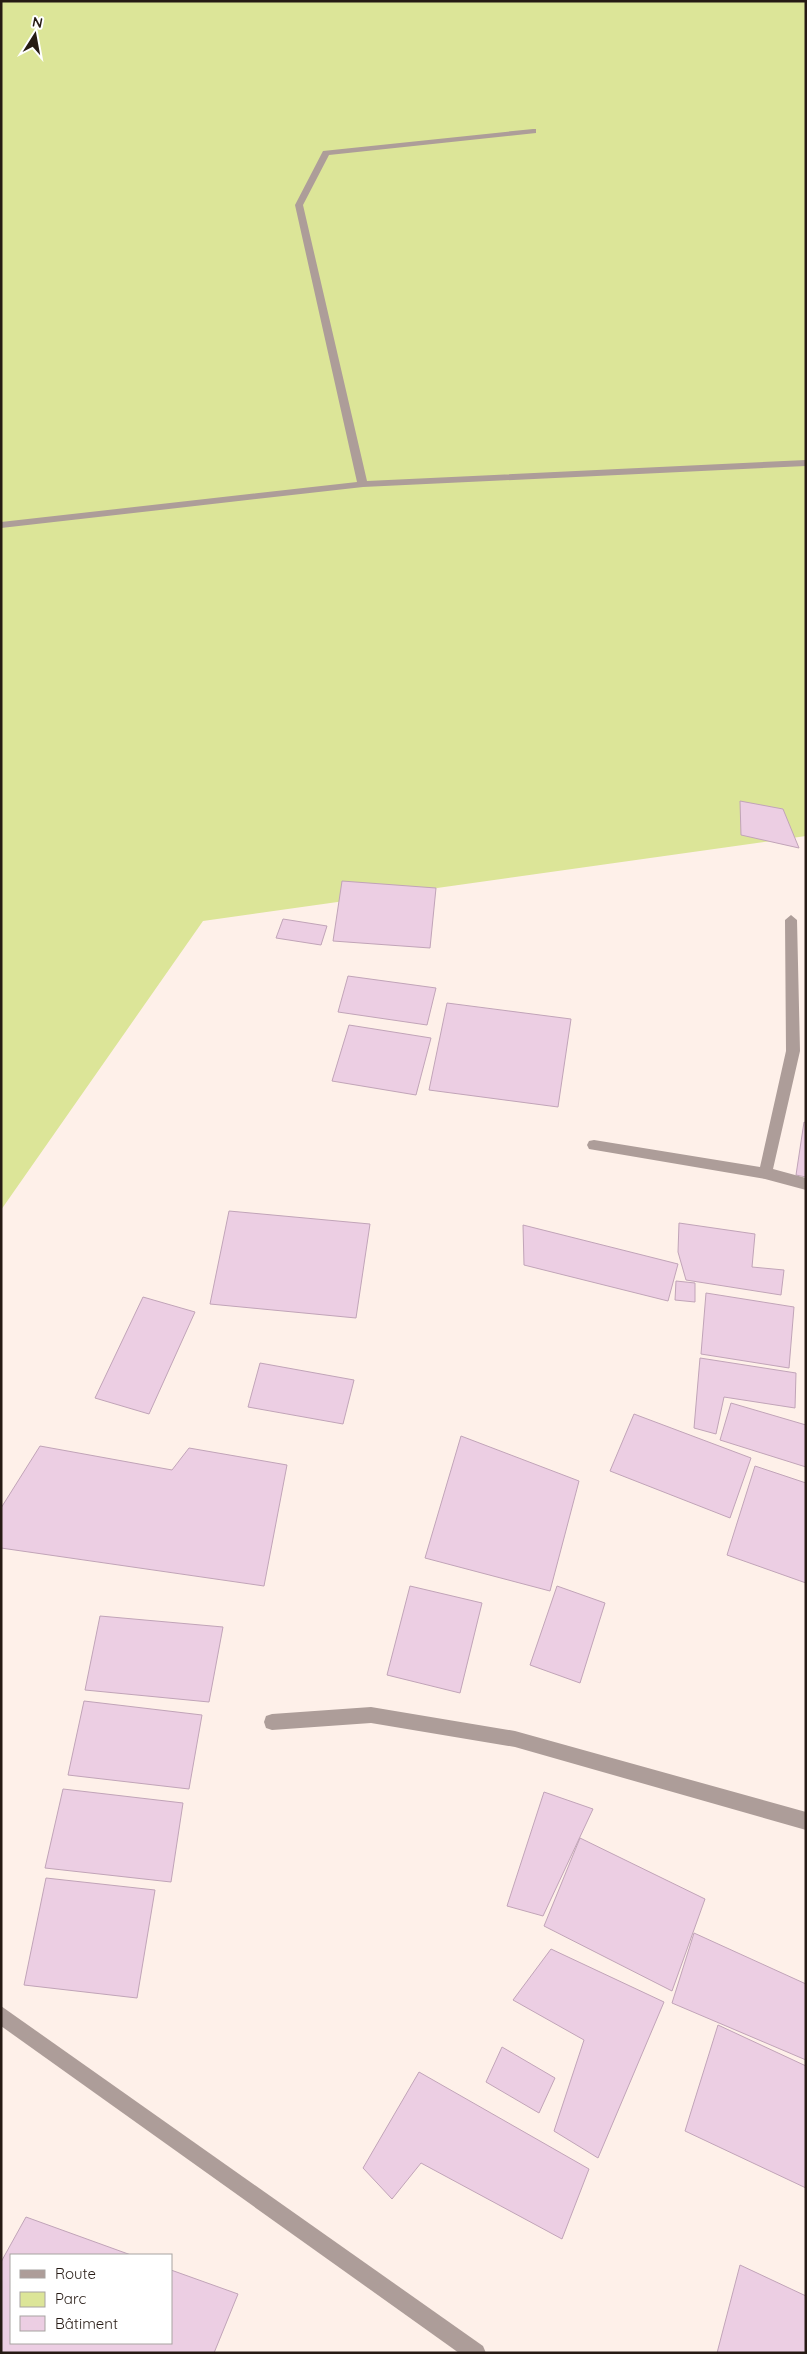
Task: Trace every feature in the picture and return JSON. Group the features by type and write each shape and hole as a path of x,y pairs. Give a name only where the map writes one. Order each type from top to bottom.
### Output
{"street":[{"path":"363,484 299,205 326,153 533,131"},
{"path":"1,525 363,484 806,463"},
{"path":"765,1174 793,1051 791,920"},
{"path":"594,1145 765,1174 806,1184"},
{"path":"272,1722 371,1715 515,1739 806,1821"},
{"path":"1,2015 476,2353"}],"green space":[{"path":"1,1 806,1 806,836 203,921 1,1210"}],"building":[{"path":"740,801 783,809 799,848 741,835"},
{"path":"342,881 436,888 430,948 333,941"},
{"path":"283,919 327,926 321,945 276,938"},
{"path":"348,976 436,988 427,1025 338,1012"},
{"path":"447,1003 571,1019 558,1107 429,1090"},
{"path":"349,1025 431,1038 416,1095 332,1081"},
{"path":"804,1122 806,1123 806,1177 796,1175"},
{"path":"229,1211 370,1224 356,1318 210,1304"},
{"path":"679,1223 755,1234 752,1267 784,1270 781,1295 686,1280 678,1252"},
{"path":"523,1225 678,1264 668,1301 524,1265"},
{"path":"676,1281 695,1283 695,1302 675,1300"},
{"path":"706,1293 794,1307 789,1368 701,1354"},
{"path":"143,1297 195,1312 149,1414 95,1398"},
{"path":"700,1358 796,1373 795,1408 724,1397 716,1434 694,1428"},
{"path":"260,1363 354,1380 343,1424 248,1407"},
{"path":"731,1403 806,1425 806,1467 720,1440"},
{"path":"634,1414 751,1458 730,1518 610,1471"},
{"path":"461,1436 579,1481 550,1591 425,1558"},
{"path":"40,1446 172,1470 189,1448 287,1465 264,1586 1,1548 1,1508"},
{"path":"755,1466 806,1483 806,1583 727,1555"},
{"path":"410,1586 482,1603 460,1693 387,1675"},
{"path":"557,1586 605,1603 580,1683 530,1665"},
{"path":"100,1616 223,1627 209,1702 85,1690"},
{"path":"84,1701 202,1715 189,1789 68,1775"},
{"path":"63,1789 183,1803 171,1882 45,1868"},
{"path":"544,1792 593,1809 543,1916 507,1906"},
{"path":"580,1838 705,1899 672,1991 544,1926"},
{"path":"46,1878 155,1890 137,1998 24,1985"},
{"path":"694,1933 806,1984 806,2060 672,2003"},
{"path":"551,1949 664,2002 598,2158 554,2131 584,2040 513,2000"},
{"path":"718,2025 806,2066 806,2188 685,2131"},
{"path":"502,2047 555,2078 539,2113 486,2082"},
{"path":"419,2072 589,2169 562,2239 421,2163 392,2199 363,2168"},
{"path":"26,2217 128,2254 10,2254 10,2344 172,2344 172,2270 238,2294 214,2353 1,2353 1,2262"},
{"path":"740,2265 806,2296 806,2353 717,2353"}]}
